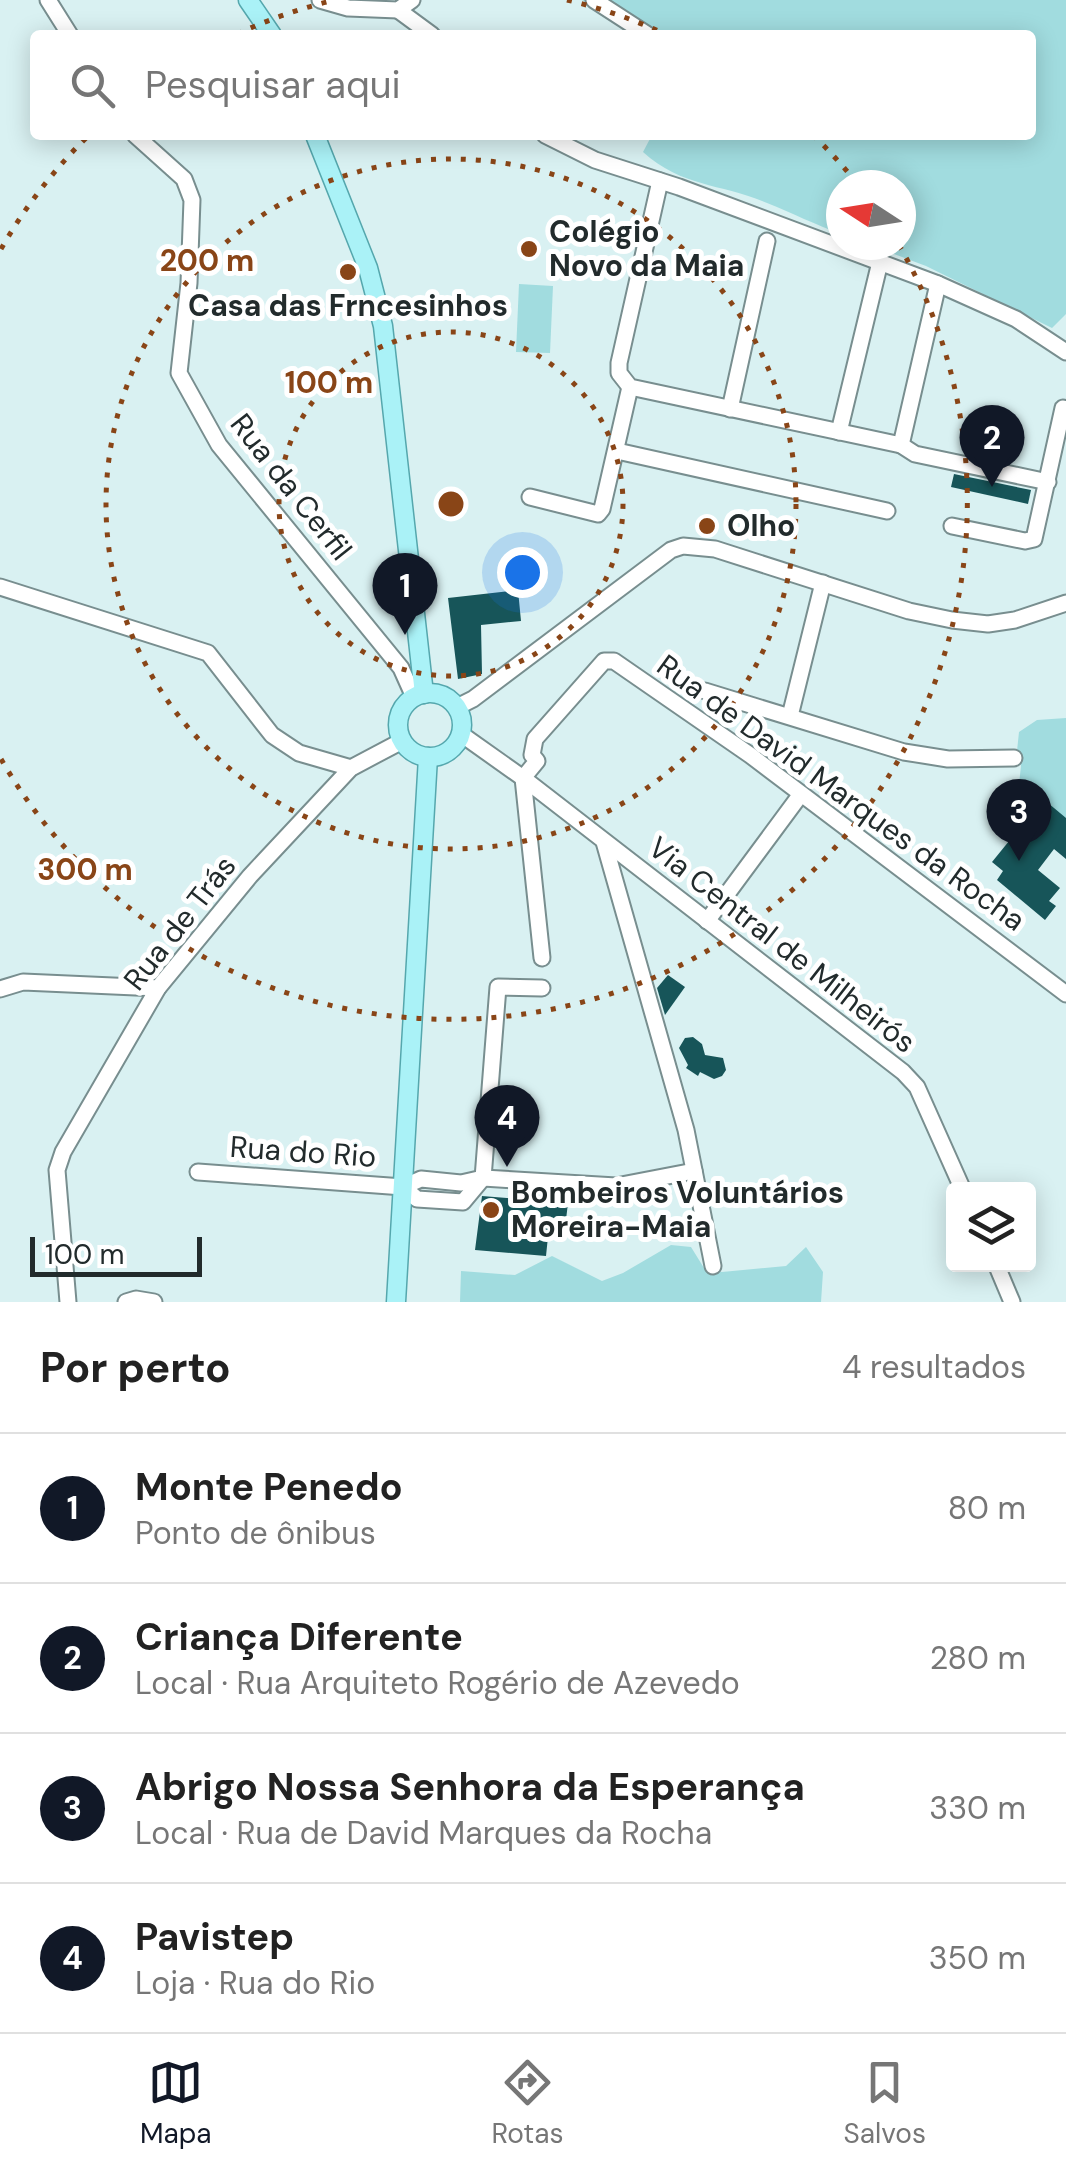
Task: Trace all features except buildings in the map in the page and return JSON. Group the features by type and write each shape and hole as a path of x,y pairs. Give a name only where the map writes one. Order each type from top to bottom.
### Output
{"main road":[{"path":"248,0 269,30"},
{"path":"317,140 368,268 383,326 419,695"},
{"path":"419,695 446,697 456,707 462,720 461,734 452,748 428,757 413,752 402,741 400,713 419,695"},
{"path":"396,1302 428,757"}],"street":[{"path":"48,0 67,30"},
{"path":"320,0 348,8 398,10 425,30"},
{"path":"398,10 412,0"},
{"path":"594,0 640,30"},
{"name":"Rua da Cerfil","path":"140,140 184,180 192,200 189,283 178,373 219,445 402,668 419,695"},
{"path":"555,140 595,160 938,284 1016,319 1066,352"},
{"path":"660,181 618,363 619,374 630,387 902,445 915,454 1048,482"},
{"path":"730,408 767,241"},
{"path":"839,432 880,262"},
{"path":"902,445 938,284"},
{"path":"530,497 598,514 617,451 630,387"},
{"path":"952,526 1025,541 1034,538 1063,408"},
{"path":"617,451 887,511"},
{"path":"456,707 474,699 672,550 683,546 715,548 909,611 988,624 1015,620 1066,603"},
{"path":"790,716 824,583"},
{"path":"0,587 208,653 272,735 300,752 351,768"},
{"name":"Rua de David Marques da Rocha","path":"523,778 537,762 532,755 535,739 609,660 750,755 1066,994"},
{"path":"704,692 904,752 948,759 1014,758"},
{"name":"Via Central de Milheirós","path":"461,734 910,1080 917,1087 959,1182"},
{"name":"Rua de Trás","path":"68,1302 56,1170 158,988 250,876 351,768 402,741"},
{"path":"523,778 542,958"},
{"path":"707,922 801,794"},
{"path":"604,842 686,1130 712,1266"},
{"path":"0,989 23,982 158,988"},
{"path":"542,988 498,986 483,1178 616,1186 694,1171"},
{"name":"Rua do Rio","path":"198,1172 403,1187 417,1198 463,1202 483,1178"},
{"path":"999,1272 1012,1302"},
{"path":"126,1302 154,1302"}],"shaded area":[{"path":"582,0 1066,0 1066,314 1052,328 910,260 916,260 916,170 826,170 826,228 750,197 688,179 643,152 649,140 1036,140 1036,30 654,30 627,26"},
{"path":"519,284 553,286 550,353 516,352"},
{"path":"1066,718 1066,825 1039,812 1018,793 1021,766 1017,751 1019,732 1037,720"},
{"path":"671,1245 691,1247 704,1268 722,1272 786,1266 806,1247 823,1272 821,1302 460,1302 461,1271 515,1275 552,1256 602,1281"}],"place":[{"name":"Colégio Novo da Maia","path":"529,249"},
{"name":"Casa das Frncesinhos","path":"348,272"},
{"name":"Criança Diferente","path":"992,487"},
{"name":"Olho","path":"707,526"},
{"name":"Monte Penedo","path":"405,635"},
{"name":"Abrigo Nossa Senhora da Esperança","path":"1019,861"},
{"name":"Pavistep","path":"507,1167"},
{"name":"Bombeiros Voluntários Moreira-Maia","path":"491,1210"}]}
